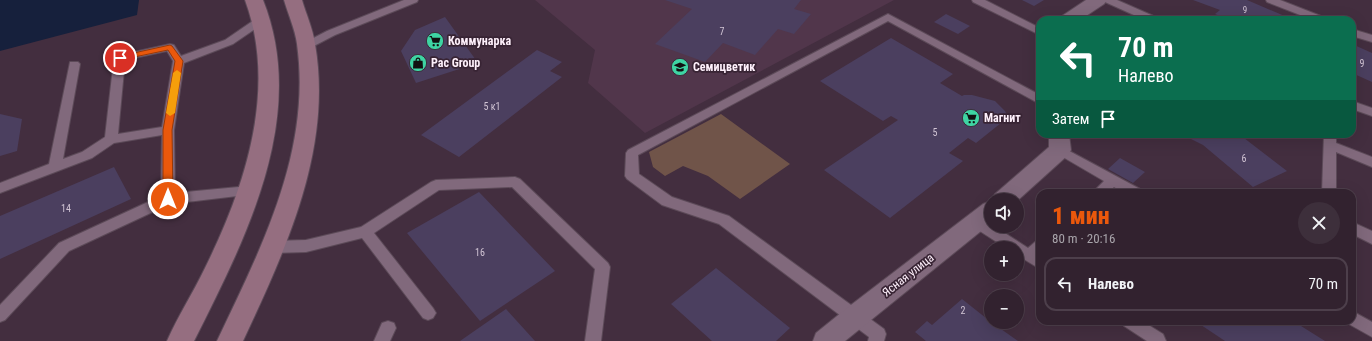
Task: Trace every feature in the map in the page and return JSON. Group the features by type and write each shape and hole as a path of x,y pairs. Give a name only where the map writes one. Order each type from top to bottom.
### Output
{"main road":[{"path":"230,341 273,247 295,183 305,141 309,104 309,71 300,16 293,0"},
{"path":"180,341 217,269 232,236 249,191 261,149 267,113 269,80 268,51 258,10"}],"street":[{"path":"1074,16 1098,0"},
{"path":"1010,193 1059,142"},
{"name":"Ясная улица","path":"826,341 984,216"}],"lane":[{"path":"306,46 331,33 413,0"},
{"path":"978,0 1036,30"},
{"path":"1109,0 1145,16"},
{"path":"1271,0 1312,16"},
{"path":"179,61 229,42 258,10"},
{"path":"876,341 878,334 856,316 724,220 667,201 632,176 632,153 888,17 1036,98"},
{"path":"1356,33 1372,39"},
{"path":"111,139 120,58 170,47 179,61 168,130 168,199"},
{"path":"55,167 74,64"},
{"path":"1356,106 1372,112"},
{"path":"0,188 87,155 111,139 168,130"},
{"path":"1329,189 1330,139 1372,162"},
{"path":"1059,142 1113,180 1129,189"},
{"path":"1103,189 1113,180"},
{"path":"273,247 306,246 365,232 436,185 515,182 603,267 593,341"},
{"path":"0,315 64,247 168,199 249,191"},
{"path":"1356,229 1372,238"},
{"path":"365,232 428,313"},
{"path":"1003,233 1026,254 1036,248"},
{"path":"1356,320 1372,330"},
{"path":"1135,325 1158,340"}],"shaded area":[{"name":"Семицветик","path":"535,0 894,0 645,133 588,83 595,50"},
{"path":"721,114 790,164 740,199 708,176 683,166 665,176 653,167 649,152"}],"water":[{"path":"0,0 139,0 137,15 0,51"}],"building":[{"path":"665,0 801,0 794,9 811,14 794,34 778,29 755,55 723,43 705,62 655,44 692,9"},
{"path":"1022,0 1044,0 1034,6"},
{"path":"1193,0 1247,0 1285,16 1220,16 1215,14 1220,10"},
{"path":"946,14 970,26 958,34 934,22"},
{"name":"Коммунарка","path":"445,17 478,63 416,83 401,51 415,30"},
{"path":"891,38 953,74 940,83 962,96 972,95 995,101 1007,115 1006,119 976,143 968,138 949,153 963,161 890,218 824,170 898,120 891,116 883,121 820,81"},
{"path":"1356,46 1372,53 1372,82 1356,75"},
{"path":"537,50 562,62 550,71 562,77 459,157 421,135"},
{"path":"0,114 22,119 17,151 0,156"},
{"path":"1189,138 1244,138 1287,171 1253,187 1203,145"},
{"path":"1120,158 1145,172 1133,183 1108,169"},
{"path":"114,167 131,199 0,259 0,216"},
{"path":"479,192 555,271 480,321 407,233"},
{"path":"716,268 790,328 776,341 712,341 671,304"},
{"path":"962,299 984,316 984,329 1001,329 1018,341 926,341 915,332 927,321 932,325"},
{"path":"506,309 535,341 460,341"},
{"path":"1201,325 1299,325 1325,341 1225,341"}],"slow traffic":[{"path":"170,113 177,73"}],"place":[{"name":"Коммунарка","path":"435,41"},
{"name":"Pac Group","path":"418,63"},
{"name":"Семицветик","path":"680,67"},
{"name":"Магнит","path":"971,118"}],"route":[{"path":"120,58 170,47 179,61 168,130 168,199"}]}
